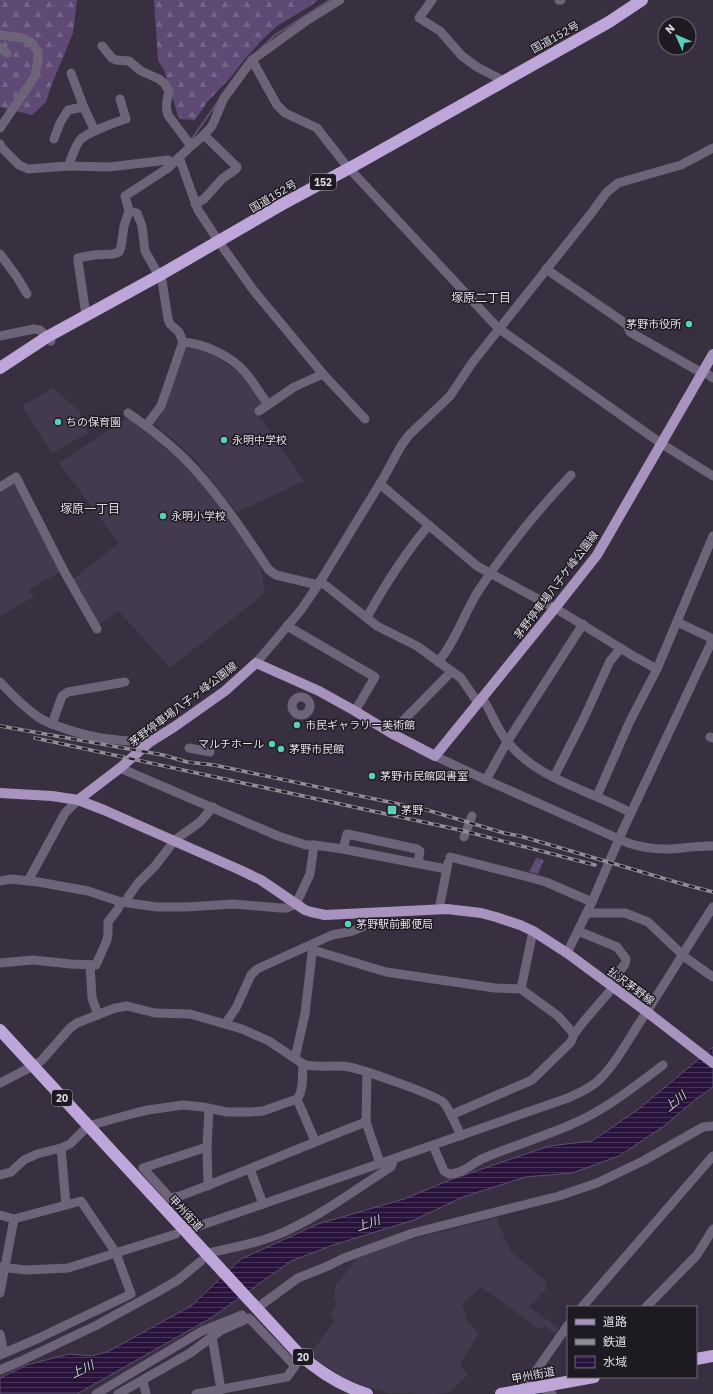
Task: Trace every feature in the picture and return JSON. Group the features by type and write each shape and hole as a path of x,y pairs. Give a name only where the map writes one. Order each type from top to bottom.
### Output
{"highway":[{"name":"国道152号","path":"0,368 86,315 219,242 609,22 642,0"},
{"name":"甲州街道","path":"0,1030 285,1340 310,1363 333,1379 364,1394"},
{"path":"697,1359 713,1356"},
{"name":"甲州街道","path":"502,1394 521,1392 583,1378"}],"main road":[{"name":"茅野停車場八子ケ峰公園線","path":"435,756 597,555 713,354"},
{"path":"256,663 306,685 435,756"},
{"name":"茅野停車場八子ヶ峰公園線","path":"78,800 120,768 150,742 174,727 224,691 256,663"},
{"path":"0,794 52,796 78,800 175,840 261,880 296,904 311,912 325,915 439,909"},
{"name":"払沢茅野線","path":"439,909 480,913 502,919 533,931 567,953 713,1063"}],"street":[{"path":"86,315 78,268 78,258 94,254 113,254 119,252 128,211 125,196 168,168 204,135 212,126 224,98 252,60 312,17 340,0"},
{"path":"432,0 420,18 440,31 462,56 477,67 504,81"},
{"path":"0,35 24,38 31,42 38,52 38,59 35,76 0,128"},
{"path":"102,46 112,58 129,62 141,71 159,78 169,91 166,103 168,115 191,146"},
{"path":"252,60 277,105 285,113 317,128 349,168 498,328 662,444 713,476"},
{"path":"71,73 84,108 95,131"},
{"path":"68,166 81,138 126,119 120,99"},
{"path":"54,139 60,123 68,110 84,108"},
{"path":"196,204 204,199 222,179 237,167 204,135"},
{"path":"0,144 1,148 18,165 28,169 68,166 109,168 176,160"},
{"path":"256,663 301,610 380,484 409,434 450,396 498,328 593,212 606,193 618,184 681,165 713,148"},
{"path":"176,160 189,181 198,210 254,291 323,374 365,419"},
{"path":"128,211 137,213 142,226 145,251 160,275 162,281 168,319 170,324 179,332 183,342 161,406 146,426"},
{"path":"0,254 17,277 27,294"},
{"path":"546,269 627,325 630,332 713,378"},
{"path":"0,336 34,329 40,330 49,339"},
{"path":"183,342 211,349 238,365 268,404"},
{"path":"259,411 294,387 323,374"},
{"path":"128,412 183,457 203,479 269,570 276,575 319,583 367,617 377,626 417,646 465,682 480,701 507,742 529,764 631,813"},
{"path":"438,662 448,651 457,630 478,592 541,507 571,475"},
{"path":"0,487 16,477 65,573 97,629"},
{"path":"380,484 476,566 555,608 657,669"},
{"path":"367,617 386,583 417,539 429,525"},
{"path":"597,796 630,721 657,669 713,536"},
{"path":"567,953 713,639 677,622"},
{"path":"486,780 507,742 582,624"},
{"path":"287,626 374,678 355,711"},
{"path":"554,777 584,718 610,661 621,648"},
{"path":"391,733 451,672"},
{"path":"0,682 19,702 39,718 52,724 84,736 114,740 150,742"},
{"path":"52,724 62,696 68,692 125,682"},
{"path":"189,748 210,752"},
{"path":"435,756 633,845 667,849 693,846 713,846"},
{"path":"120,768 278,836 306,845 343,849 446,869"},
{"path":"28,881 65,813 78,800"},
{"path":"0,963 34,960 96,965 107,940 108,922 138,883 155,866 175,840 200,822 213,807"},
{"path":"464,837 472,816"},
{"path":"343,849 347,834 417,849 420,851 418,863"},
{"path":"0,881 10,879 28,881 88,891 123,902 157,907 234,904 286,908 296,904 310,874 314,845"},
{"path":"439,909 446,869 451,855 546,882 592,902"},
{"path":"190,1229 461,1136 568,1098 583,1091 598,1081 611,1067 713,907"},
{"path":"586,913 625,912 648,922 682,954 713,977"},
{"path":"225,1024 236,1008 254,972 313,947 332,936 353,931 364,926 370,921 370,913"},
{"path":"521,989 533,931"},
{"path":"451,1116 532,1080 571,1042 574,1034 610,990 614,979 625,964 626,959 617,947 578,931"},
{"path":"313,947 386,972 495,988 521,989 558,1016 574,1034"},
{"path":"0,1175 11,1172 24,1160 37,1154 61,1148 70,1144 88,1126 148,1110 183,1105 204,1107 227,1112 264,1111 297,1099 300,1095 302,1086 299,1061 313,947"},
{"path":"90,965 92,998 98,1015"},
{"path":"0,1084 42,1060 70,1028 115,1008 127,1006 155,1013 190,1014 242,1029 269,1041 309,1066 350,1067 438,1098 444,1102 461,1136"},
{"path":"435,1150 444,1171 449,1174 456,1174 482,1159 571,1125 601,1109 662,1065"},
{"path":"367,1072 366,1122 380,1163"},
{"path":"297,1099 315,1141"},
{"path":"208,1186 207,1147 209,1109"},
{"path":"207,1147 143,1168 170,1198 180,1196 366,1122"},
{"path":"96,1394 202,1331 255,1307 298,1278 344,1258 413,1233 559,1196 597,1183 643,1161 703,1128 713,1126"},
{"path":"61,1148 66,1205"},
{"path":"583,1306 713,1156"},
{"path":"213,1252 283,1233 316,1215 391,1167 394,1159"},
{"path":"250,1169 263,1204"},
{"path":"0,1215 14,1219 81,1201 116,1253 131,1294 40,1338 2,1354 0,1334"},
{"path":"0,1293 2,1268 14,1219"},
{"path":"647,1306 698,1255 713,1229"},
{"path":"2,1268 32,1270 68,1268 176,1234"},
{"path":"0,1370 118,1313 178,1280 201,1260"},
{"path":"118,1394 190,1353 220,1331 249,1318 295,1366 287,1377 196,1394"},
{"path":"521,1392 567,1326"},
{"path":"212,1336 221,1390"},
{"path":"143,1381 146,1394"},
{"path":"540,1387 552,1394"}],"shaded area":[{"name":"永明中学校","path":"188,347 209,352 241,373 263,404 255,410 304,481 237,512 192,456 155,424 165,409 185,348"},
{"name":"ちの保育園","path":"53,388 79,411 88,433 52,453 22,406"},
{"name":"永明小学校","path":"125,419 132,420 175,456 208,489 260,563 265,593 170,668 119,611 99,625 72,580 119,543 59,463"},
{"path":"15,481 60,572 29,589 33,597 1,616 0,490"},
{"path":"496,1218 511,1252 545,1280 547,1288 529,1307 559,1328 555,1333 544,1326 541,1330 481,1287 462,1304 468,1323 479,1333 460,1364 468,1375 449,1392 437,1394 388,1393 343,1377 310,1355 335,1320 331,1315 337,1303 334,1298 336,1285 358,1258 402,1242"}],"green space":[{"path":"0,0 77,0 73,33 46,102 32,115 0,107"},
{"path":"154,0 318,0 277,26 263,39 208,101 195,120 179,119 164,70 158,60"},
{"path":"536,858 544,860 538,874 529,872"}],"water":[{"name":"上川","path":"713,1047 713,1087 664,1126 619,1156 572,1173 525,1177 463,1197 414,1220 333,1245 291,1261 211,1318 77,1394 0,1394 0,1378 27,1365 69,1354 91,1356 107,1352 191,1306 241,1259 318,1224 404,1199 450,1180 549,1146 592,1141 640,1108"}],"waterway":[{"path":"260,49 275,35 330,0"},
{"path":"191,140 219,100"}],"railway":[{"path":"0,726 163,755 187,762 214,765 427,810 713,892"},
{"path":"35,738 460,830 595,865"}],"place":[{"name":"茅野市役所","path":"689,324"},
{"name":"ちの保育園","path":"58,422"},
{"name":"永明中学校","path":"224,440"},
{"name":"永明小学校","path":"163,516"},
{"name":"市民ギャラリー美術館","path":"297,725"},
{"name":"マルチホール","path":"272,744"},
{"name":"茅野市民館","path":"281,749"},
{"name":"茅野市民館図書室","path":"372,776"},
{"name":"茅野","path":"392,810"},
{"name":"茅野駅前郵便局","path":"348,924"}],"district":[{"name":"塚原二丁目","path":"481,297"},
{"name":"塚原一丁目","path":"90,508"}]}
